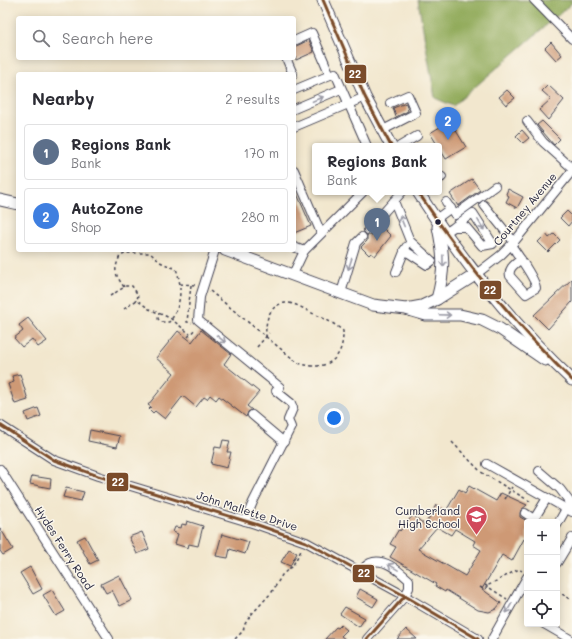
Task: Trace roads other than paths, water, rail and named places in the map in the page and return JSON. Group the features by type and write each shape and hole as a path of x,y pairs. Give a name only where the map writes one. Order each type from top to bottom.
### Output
{"main road":[{"path":"323,0 366,97 389,143"},
{"path":"420,195 437,221 444,260 442,280 437,299"},
{"path":"0,200 16,204"},
{"path":"437,221 451,228 475,275 519,326 568,376"},
{"path":"231,252 293,274 372,305 406,309 426,314 460,316 482,320 500,329 568,376"},
{"path":"406,309 422,306 437,299 475,275"}],"street":[{"path":"534,0 572,39"},
{"path":"296,40 312,32 332,74 341,89 366,143"},
{"path":"287,60 293,72"},
{"path":"297,89 332,74"},
{"path":"296,108 341,89"},
{"path":"382,130 416,113 408,95 390,103"},
{"path":"296,126 366,97"},
{"path":"527,121 543,142 572,168"},
{"path":"405,143 417,136"},
{"name":"Courtney Avenue","path":"475,275 512,243 572,171"},
{"path":"296,175 321,233"},
{"path":"437,221 448,205 455,215 495,186"},
{"path":"293,274 304,252 360,195"},
{"path":"368,230 400,195"},
{"path":"394,202 410,241 432,261 428,265 404,250"},
{"path":"484,205 512,243 521,259"},
{"path":"474,213 493,244 482,246 466,227 451,228 474,213"},
{"path":"341,293 356,243 362,237"},
{"path":"396,272 404,250 410,241"},
{"path":"296,248 304,252"},
{"path":"214,252 200,297 198,320 280,387 276,392 291,403 293,408 288,420 292,427 253,502 246,521"},
{"path":"252,415 284,442"},
{"name":"John Mallette Drive","path":"0,426 54,460 98,476 246,521 306,542 405,596 478,639"},
{"path":"487,464 546,498 570,509"},
{"name":"Hydes Ferry Road","path":"0,468 109,639"},
{"path":"539,471 560,489 570,509"},
{"path":"525,513 534,518 546,498"},
{"path":"560,521 570,509"},
{"path":"560,558 572,538"},
{"path":"360,571 370,563 382,561 401,572 409,580 409,588 405,596 367,639"},
{"path":"492,639 524,582"},
{"path":"549,627 570,639"}],"place":[{"name":"AutoZone","path":"448,140"},
{"name":"Regions Bank","path":"377,241"},
{"name":"Cumberland High School","path":"476,536"}]}
